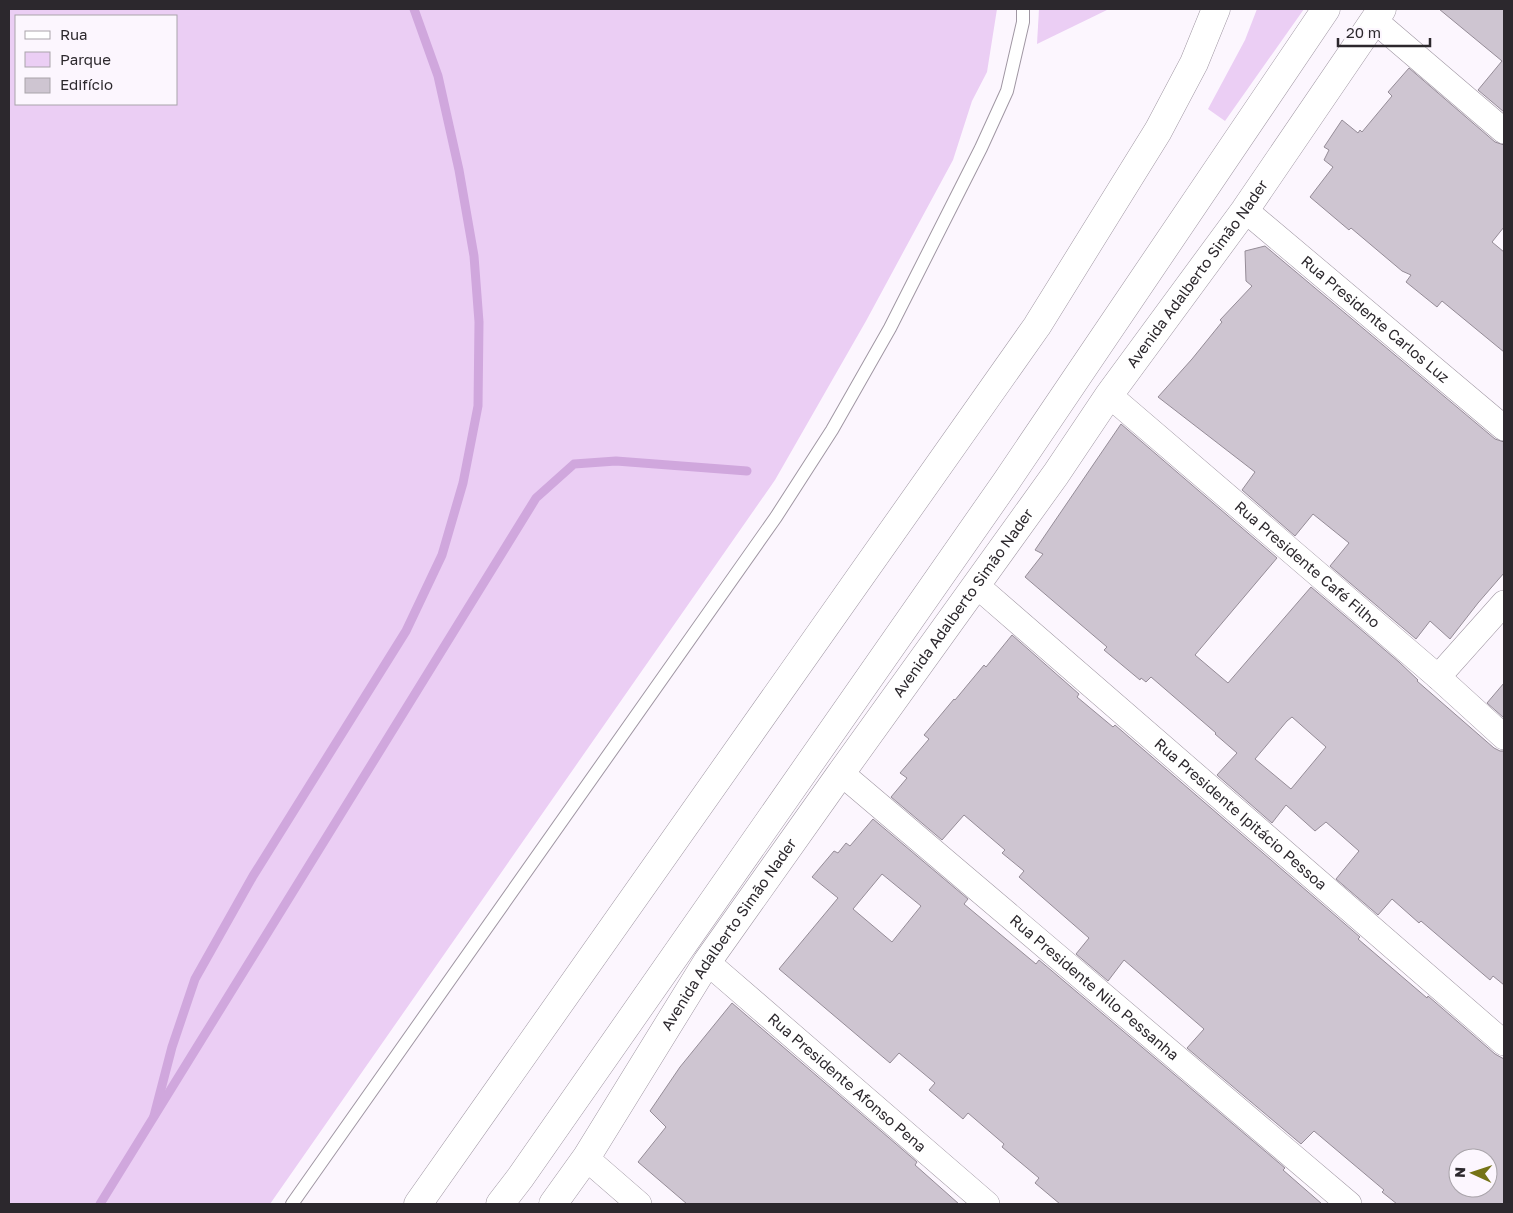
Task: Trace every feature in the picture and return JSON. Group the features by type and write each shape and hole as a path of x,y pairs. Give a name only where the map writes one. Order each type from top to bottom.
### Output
{"main road":[{"path":"418,1204 1037,326 1158,131 1194,63 1216,9"},
{"name":"Avenida Adalberto Simão Nader","path":"500,1204 526,1170 1011,474 1326,9"},
{"name":"Avenida Adalberto Simão Nader","path":"554,1204 586,1158 707,962 1056,474 1109,395 1245,210 1378,15"}],"street":[{"path":"1378,15 1504,131"},
{"name":"Rua Presidente Carlos Luz","path":"1245,210 1504,428"},
{"name":"Rua Presidente Café Filho","path":"1109,395 1438,677 1504,737"},
{"name":"Rua Presidente Ipitácio Pessoa","path":"976,585 1504,1043"},
{"path":"1438,677 1504,604"},
{"name":"Rua Presidente Nilo Pessanha","path":"841,773 1349,1204"},
{"name":"Rua Presidente Afonso Pena","path":"707,962 988,1204"},
{"path":"586,1158 639,1204"}],"lane":[{"path":"292,1204 776,516 832,430 890,328 985,140 1007,91 1023,22 1023,9"}],"green space":[{"path":"9,9 997,9 987,72 972,101 953,160 866,321 775,480 270,1204 9,1204"},
{"path":"1039,9 1109,9 1037,44"},
{"path":"1257,9 1304,9 1225,121 1208,109 1245,40"}],"building":[{"path":"1439,9 1504,9 1504,112 1478,90 1502,61"},
{"path":"1409,68 1495,142 1504,145 1504,227 1492,242 1504,252 1504,352 1442,301 1437,307 1406,282 1411,275 1402,271 1351,228 1349,230 1310,197 1333,167 1324,160 1329,150 1324,147 1342,120 1358,133 1360,130 1362,132 1392,96 1388,92"},
{"path":"1265,246 1495,439 1504,442 1504,573 1450,639 1430,621 1416,639 1330,566 1349,543 1313,514 1295,536 1242,490 1255,472 1158,397 1222,322 1220,320 1252,286 1246,281 1245,251"},
{"path":"1121,424 1277,558 1195,655 1228,683 1311,587 1399,662 1417,681 1494,748 1504,751 1504,985 1493,976 1490,980 1421,921 1419,923 1392,899 1378,915 1336,879 1359,851 1326,822 1315,831 1286,805 1272,823 1217,775 1237,753 1151,677 1146,682 1141,678 1140,680 1104,650 1107,647 1025,577 1043,554 1035,550","holes":["1292,717 1326,747 1291,789 1255,759"]},
{"path":"1012,635 1079,694 1077,697 1113,727 1115,725 1360,937 1358,939 1427,998 1428,996 1495,1054 1504,1059 1504,1204 1397,1204 1382,1192 1384,1190 1314,1131 1301,1144 1187,1048 1204,1029 1124,960 1108,981 1076,954 1089,938 1019,877 1024,871 1002,853 1005,850 964,815 942,840 891,797 907,778 900,773 929,739 924,735 984,665 986,667"},
{"path":"1504,683 1504,718 1487,703"},
{"path":"873,819 968,899 964,904 1036,964 1039,960 1285,1168 1283,1170 1322,1204 1060,1204 1035,1183 1039,1178 1002,1147 1004,1144 968,1113 963,1119 929,1090 935,1083 899,1053 890,1063 779,969 838,898 812,877 834,851 838,853 846,843 850,846","holes":["882,874 921,906 892,942 853,909"]},
{"path":"732,1003 917,1162 915,1165 959,1204 687,1204 638,1162 666,1127 650,1111 680,1067"}],"waterway":[{"path":"154,1116 172,1047 195,979 253,876 406,631 442,555 463,483 478,406 479,322 474,256 459,170 438,76 414,9"},
{"path":"100,1204 536,498 574,464 616,461 747,471"}]}
